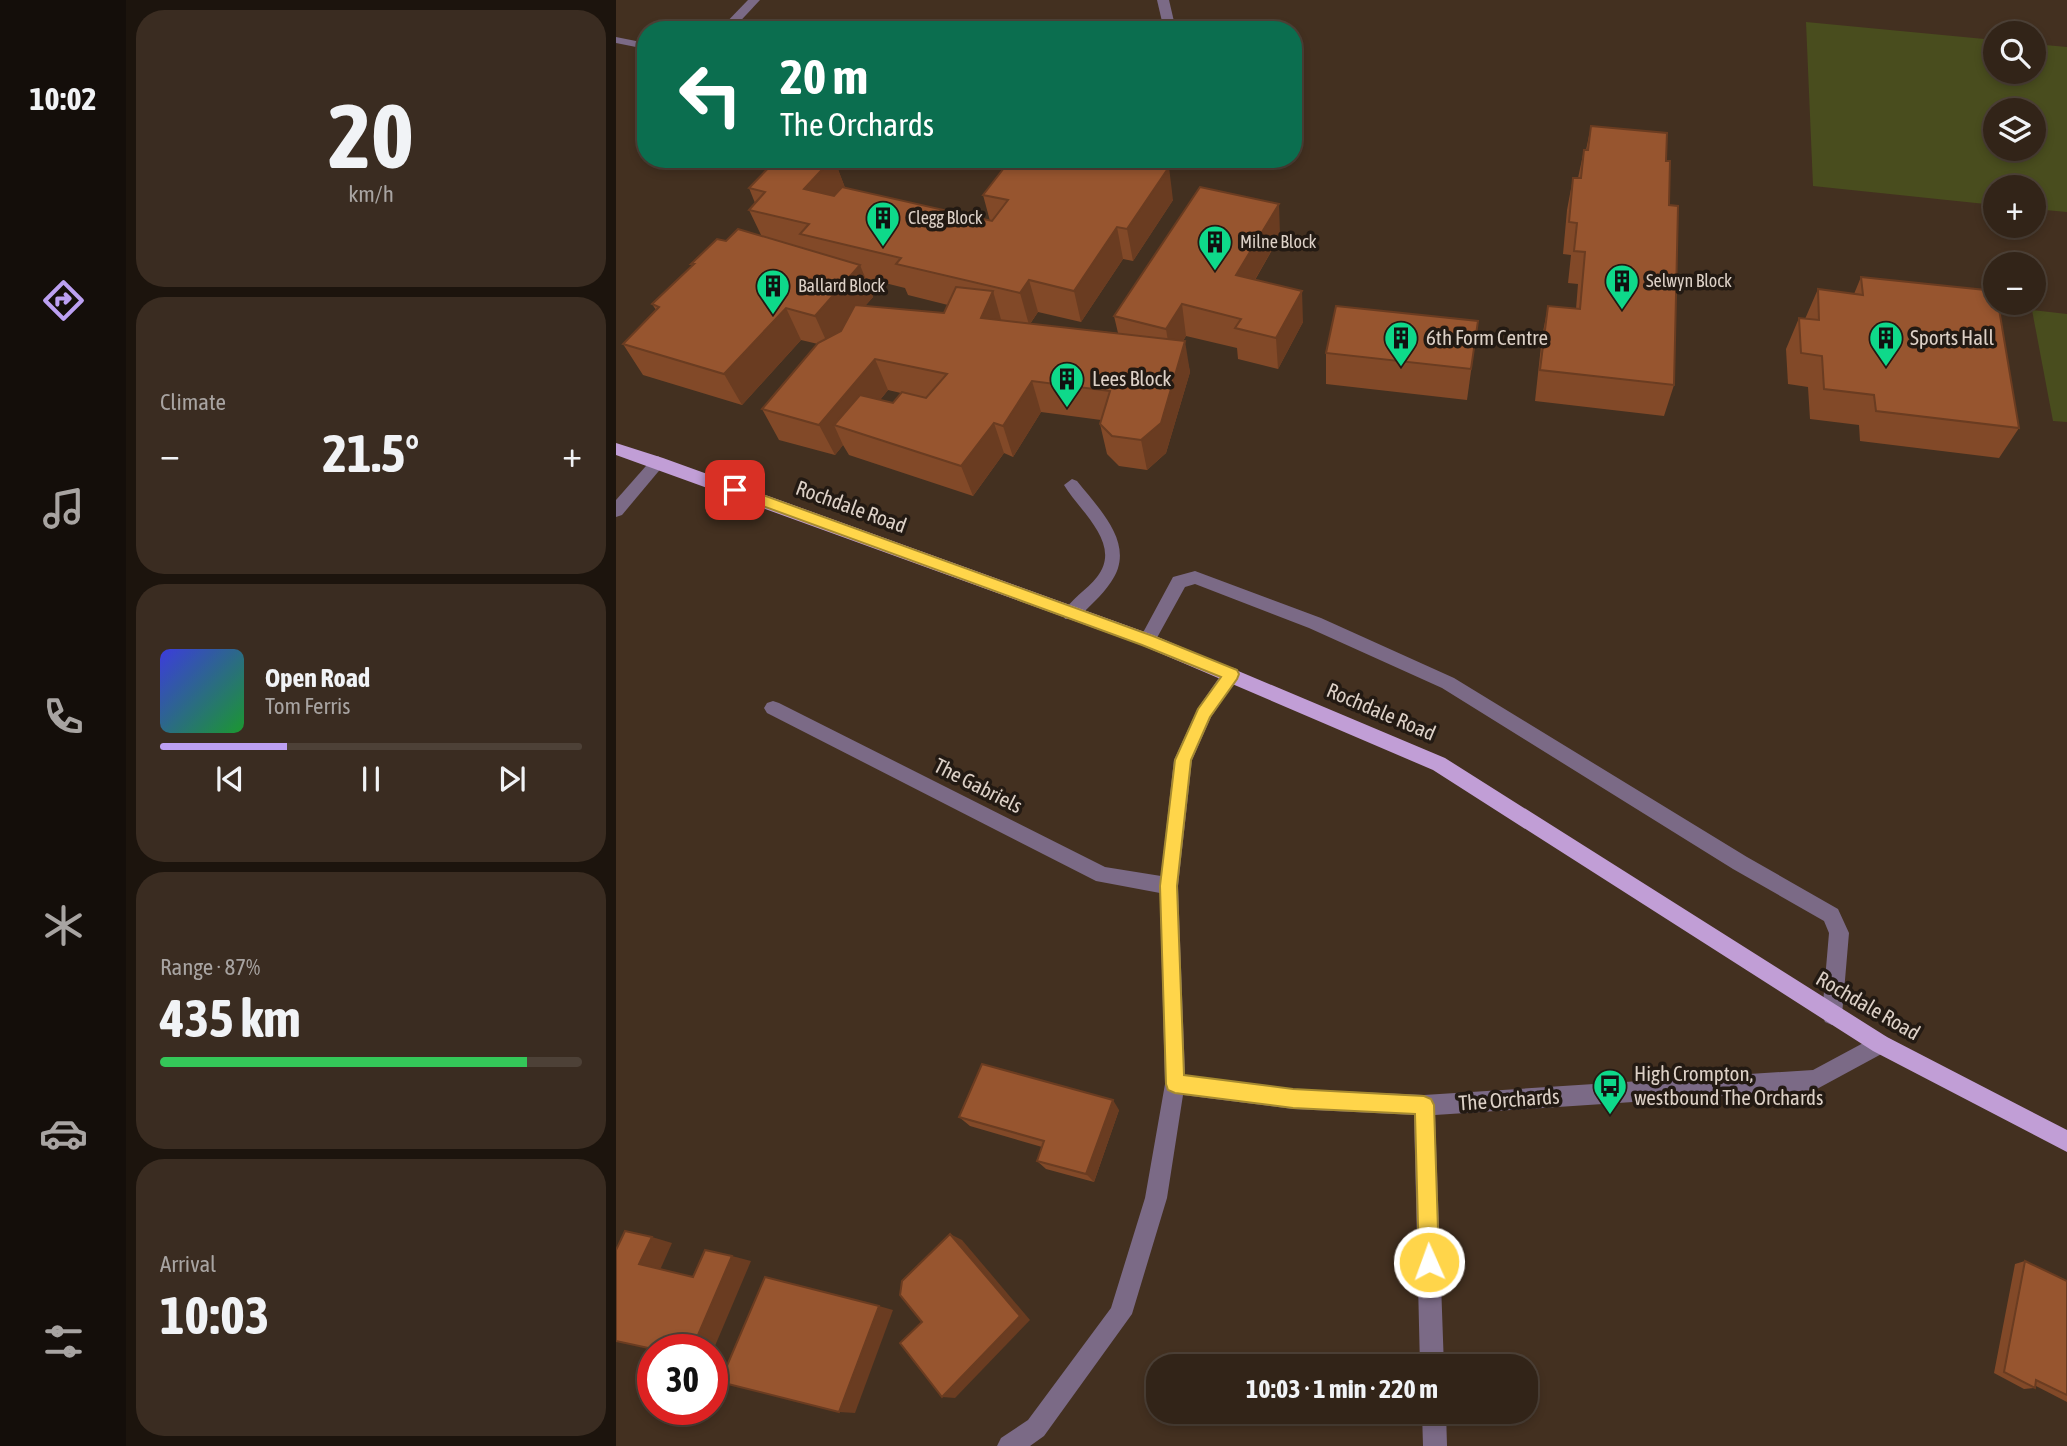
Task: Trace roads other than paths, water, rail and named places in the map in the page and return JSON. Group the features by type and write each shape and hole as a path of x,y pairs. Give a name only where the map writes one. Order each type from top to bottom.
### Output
{"main road":[{"name":"Rochdale Road","path":"616,449 1147,640 1439,764 1880,1044 2067,1141"}],"street":[{"path":"734,21 754,0"},
{"path":"1163,0 1168,21"},
{"path":"616,40 637,44"},
{"path":"616,511 658,462"},
{"path":"1071,614 1109,573 1113,557 1112,540 1072,485"},
{"path":"1147,640 1179,582 1195,576 1315,623 1448,683 1740,863 1830,915 1839,933 1832,1015"},
{"path":"1009,1446 1036,1428 1121,1314 1156,1198 1175,1084 1168,886 1183,760 1203,713 1231,674"},
{"name":"The Gabriels","path":"773,708 1103,875 1168,886"},
{"name":"The Orchards","path":"1175,1084 1293,1099 1424,1105 1815,1080 1880,1044"},
{"path":"1424,1105 1433,1354"},
{"path":"1434,1424 1435,1446"}],"place":[{"name":"Clegg Block","path":"883,248"},
{"name":"Milne Block","path":"1215,272"},
{"name":"Selwyn Block","path":"1622,311"},
{"name":"Ballard Block","path":"773,316"},
{"name":"6th Form Centre","path":"1401,368"},
{"name":"Sports Hall","path":"1886,368"},
{"name":"Lees Block","path":"1067,409"},
{"name":"High Crompton, westbound The Orchards","path":"1610,1116"}]}
